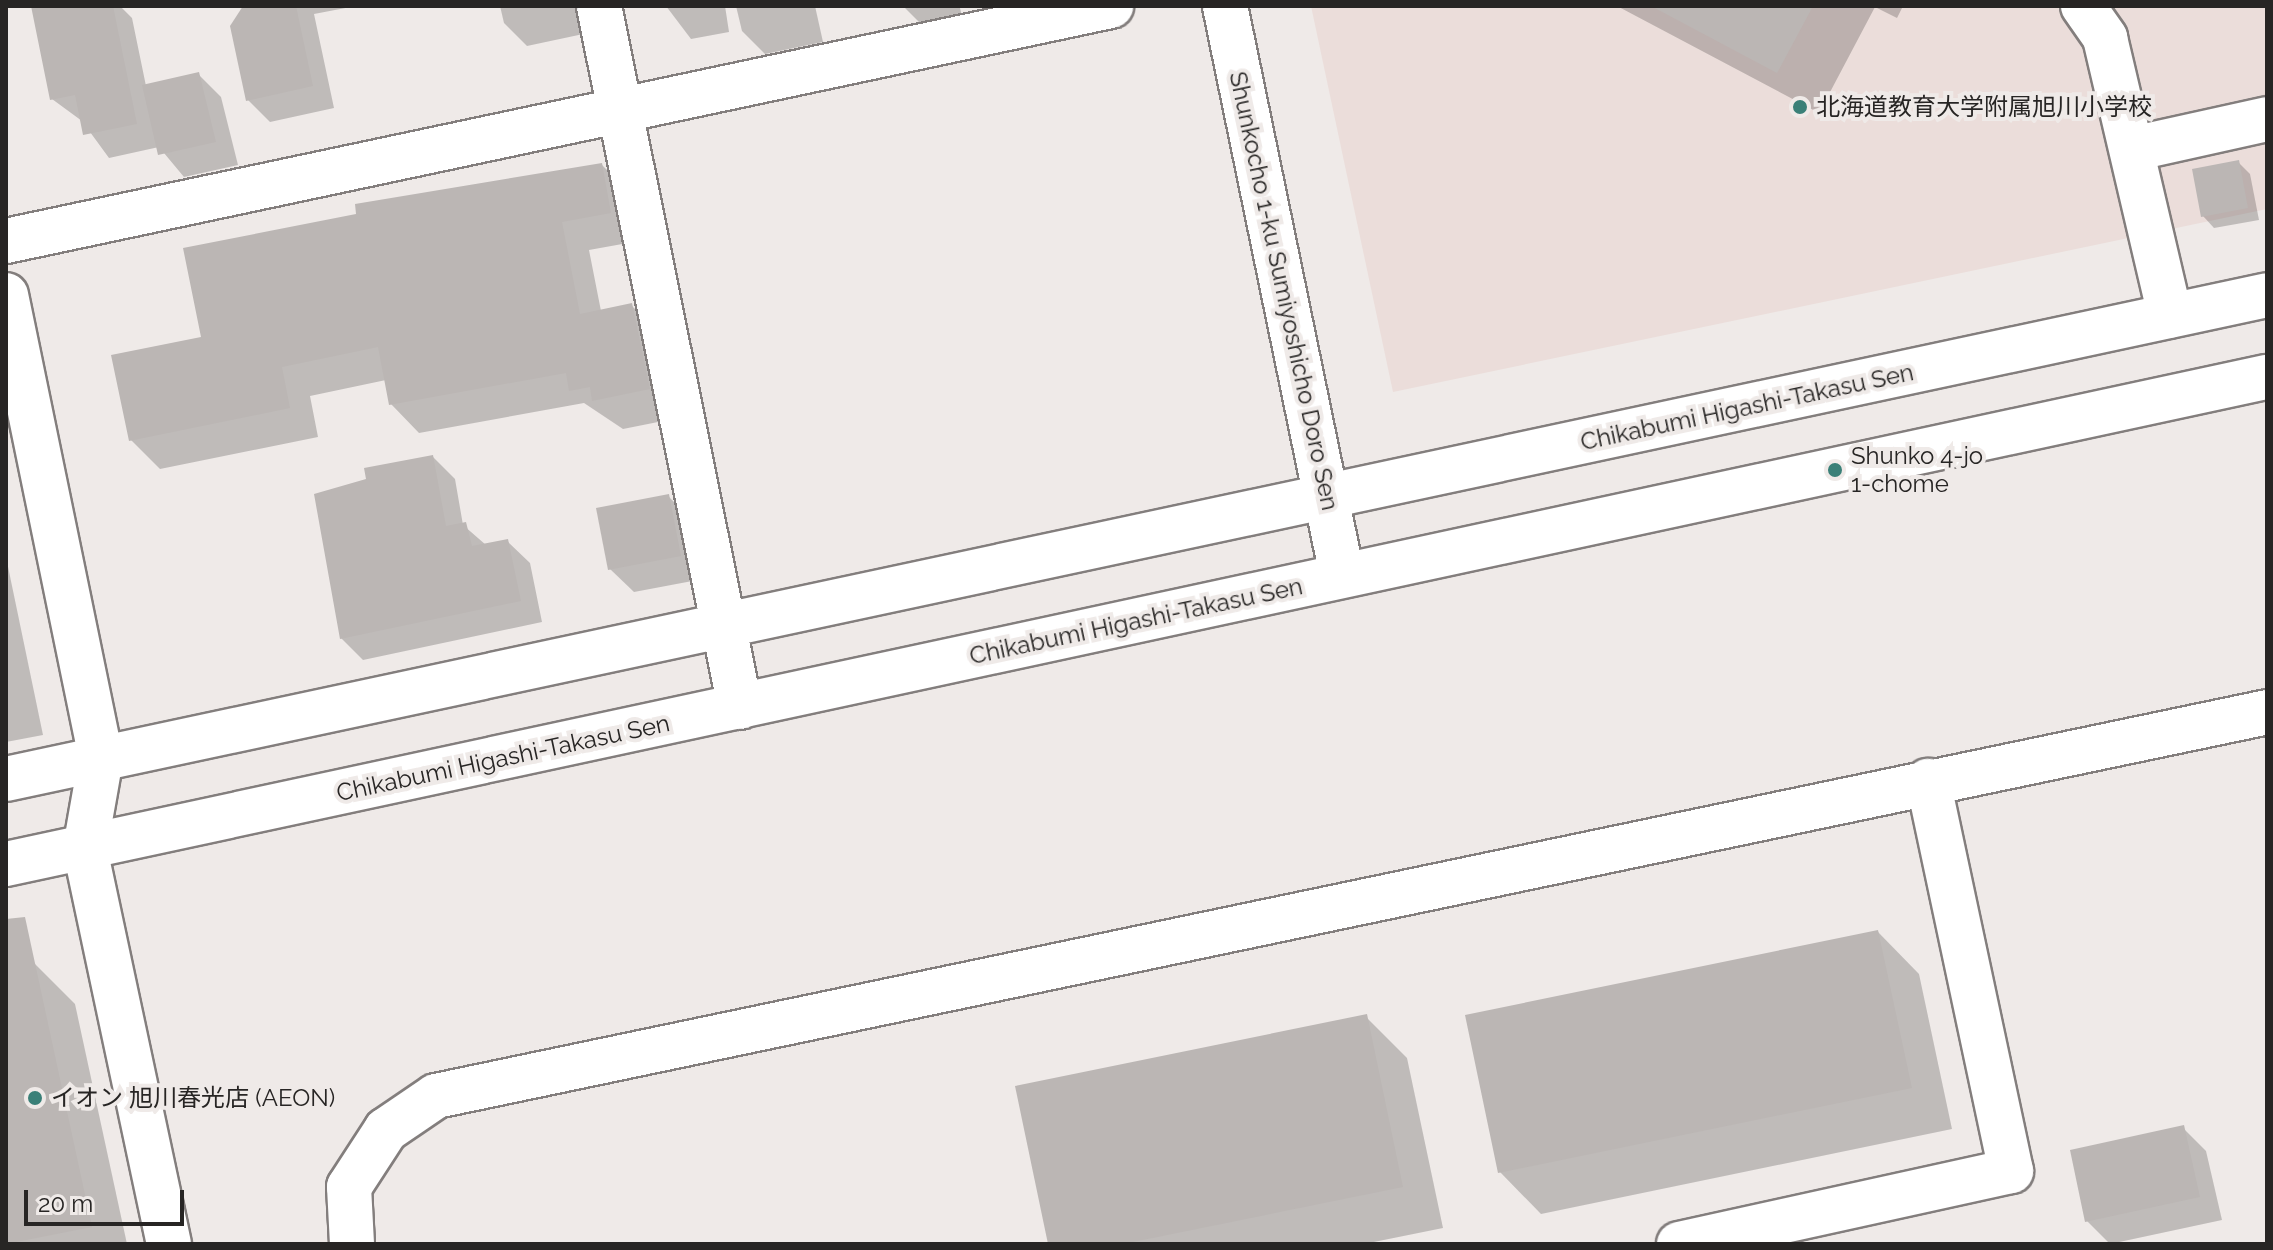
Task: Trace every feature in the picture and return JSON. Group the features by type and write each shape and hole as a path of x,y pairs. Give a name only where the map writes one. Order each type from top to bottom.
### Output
{"main road":[{"path":"599,6 740,707"},
{"path":"6,241 621,107 1111,6"},
{"name":"Shunkocho 1-ku Sumiyoshicho Doro Sen","path":"1225,6 1342,575"},
{"path":"2083,6 2105,38 2170,316"},
{"path":"2132,149 2267,119"},
{"path":"6,295 101,758 85,849 169,1244"},
{"name":"Chikabumi Higashi-Takasu Sen","path":"6,779 2267,295"},
{"name":"Chikabumi Higashi-Takasu Sen","path":"6,864 2267,377"},
{"path":"352,1244 349,1187 386,1130 436,1096 2267,712"},
{"path":"1679,1244 2011,1171 1928,781"}],"shaded area":[{"name":"北海道教育大学附属旭川小学校","path":"1311,6 2267,6 2267,209 1393,392"}],"building":[{"path":"31,6 113,6 137,124 83,135 75,95 50,100"},
{"path":"243,6 296,6 313,86 246,101 230,26"},
{"path":"1651,6 1813,6 1777,73"},
{"path":"199,72 216,142 158,155 142,85"},
{"path":"2239,160 2248,208 2201,217 2192,169"},
{"path":"602,163 611,213 562,222 580,314 632,303 650,389 592,401 590,387 569,391 566,373 389,405 378,347 282,367 290,408 129,441 111,355 201,337 183,248 356,214 355,204"},
{"path":"433,455 446,526 466,522 472,546 508,539 521,601 340,639 314,494 366,479 364,468"},
{"path":"669,494 681,556 608,570 596,508"},
{"name":"イオン 旭川春光店 (AEON)","path":"25,917 92,1227 6,1244 6,919"},
{"path":"1878,930 1912,1088 1498,1173 1465,1015"},
{"path":"1367,1014 1403,1187 1123,1244 1048,1244 1015,1086"},
{"path":"2184,1125 2200,1197 2085,1222 2070,1150"}],"place":[{"name":"北海道教育大学附属旭川小学校","path":"1800,107"},
{"name":"Shunko 4-jo 1-chome","path":"1835,470"},
{"name":"イオン 旭川春光店 (AEON)","path":"35,1098"}]}
